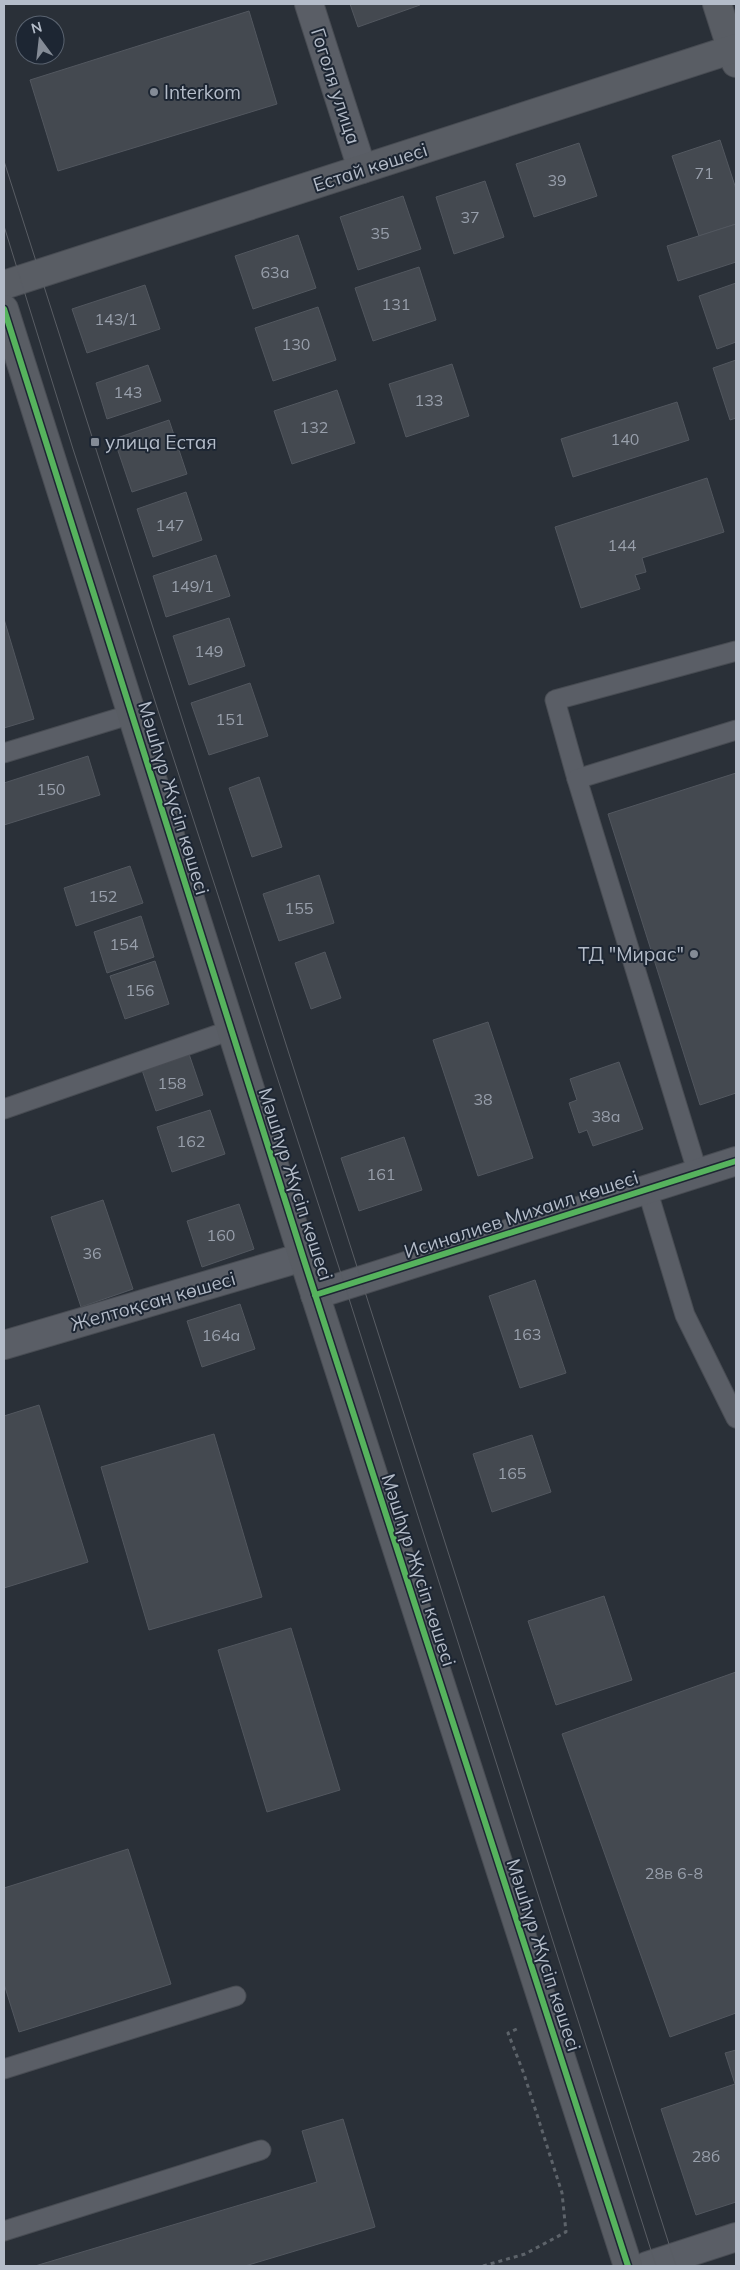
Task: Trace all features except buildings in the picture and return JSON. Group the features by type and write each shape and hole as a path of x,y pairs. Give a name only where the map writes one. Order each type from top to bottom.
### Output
{"street":[{"name":"Гоголя улица","path":"309,4 362,169"},
{"path":"717,4 735,54"},
{"name":"Естай көшесі","path":"4,285 362,169 735,54"},
{"name":"Мәшһүр Жүсіп көшесі","path":"4,309 315,1295 628,2266"},
{"name":"Исиналиев Михаил көшесі","path":"315,1295 736,1161"},
{"name":"Желтоқсан көшесі","path":"4,1346 303,1257"},
{"path":"648,2266 736,2237"}],"lane":[{"path":"698,1174 555,700 736,651"},
{"path":"4,753 132,714"},
{"path":"577,778 736,730"},
{"path":"4,1109 231,1030"},
{"path":"647,1189 685,1315 736,1418"},
{"path":"4,2068 236,1996"},
{"path":"4,2231 261,2150"}],"path":[{"path":"483,2266 525,2254 566,2232 562,2193 524,2074 508,2033 521,2027"}],"tram line":[{"path":"4,161 676,2266"},
{"path":"4,226 73,449 345,1286 656,2266"}],"cycle path":[{"path":"4,309 303,1257 628,2266"},
{"path":"315,1295 736,1161"}],"place":[{"name":"Interkom","path":"154,92"},
{"name":"улица Естая","path":"95,442"},
{"name":"ТД \"Мирас\"","path":"694,954"}]}
